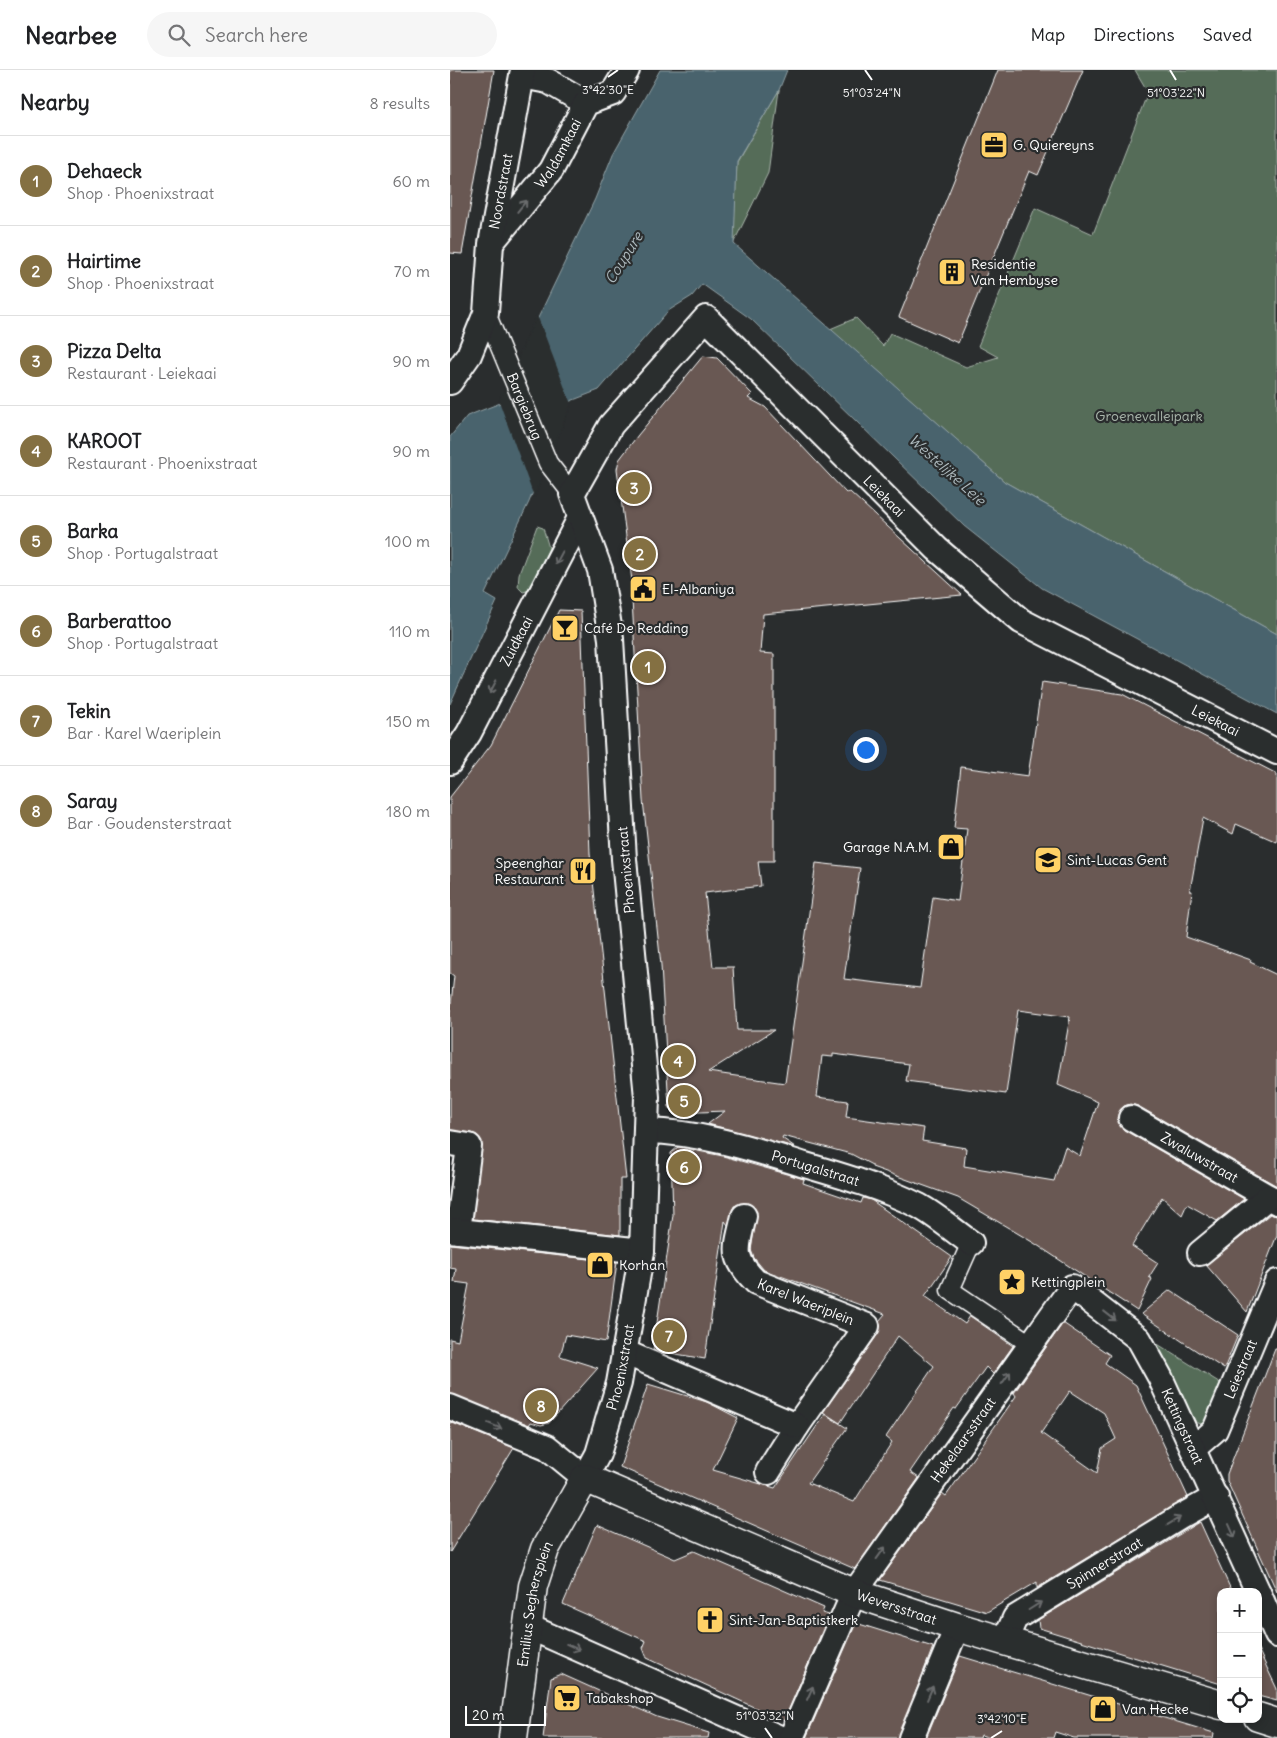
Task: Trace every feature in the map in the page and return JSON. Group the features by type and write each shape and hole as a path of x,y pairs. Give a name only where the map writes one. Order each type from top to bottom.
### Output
{"street":[{"name":"Waldamkaai","path":"491,244 551,170 586,103 614,93 627,70"},
{"path":"522,73 548,81 586,103"},
{"name":"Noordstraat","path":"450,382 469,355 486,313 491,244 522,73"},
{"name":"Bargiebrug","path":"486,313 548,464 572,494"},
{"name":"Leiekaai","path":"572,494 611,425 706,318 937,549 1021,621 1277,752"},
{"name":"Phoenixstraat","path":"572,494 600,570 611,640 624,860 647,1097 642,1251 619,1383 598,1454 585,1478"},
{"name":"Zuidkaai","path":"450,762 469,733 580,518"},
{"name":"Zwaluwstraat","path":"1131,1118 1272,1199 1200,1253"},
{"name":"Portugalstraat","path":"646,1131 667,1132 704,1138 765,1153 851,1179 919,1207 971,1243"},
{"path":"450,1143 469,1146 454,1230 642,1251"},
{"name":"Karel Waeriplein","path":"744,1216 736,1253 744,1270 756,1282 867,1326 797,1426 768,1472"},
{"path":"971,1243 950,1290 1030,1344"},
{"name":"Leiestraat","path":"1193,1449 1215,1430 1277,1282"},
{"name":"Hekelaarsstraat","path":"790,1738 854,1593 1072,1287"},
{"name":"Kettingstraat","path":"1072,1287 1139,1339 1160,1377 1256,1588"},
{"path":"624,1352 797,1426"},
{"path":"450,1407 547,1448 585,1478"},
{"name":"Weversstraat","path":"585,1478 854,1593 957,1627 1217,1704"},
{"name":"Emilius Seghersplein","path":"513,1738 529,1628 533,1586 545,1549 585,1478"},
{"name":"Spinnerstraat","path":"1005,1641 1015,1618 1180,1516 1216,1497"},
{"name":"Kettingstraat","path":"1262,1601 1277,1635"},
{"path":"911,1738 957,1627"},
{"path":"529,1628 780,1738"},
{"path":"1262,1718 1277,1723"}],"green space":[{"name":"Groenevalleipark","path":"1135,70 1277,70 1277,634 1005,482 830,329 856,318 883,346 890,333 966,367 998,357 978,346 1035,208 1093,234 1148,92"},
{"path":"779,90 768,173 733,244 737,162"},
{"path":"537,526 543,528 549,548 530,590 523,592 518,587 519,574"},
{"path":"1151,1340 1222,1384 1204,1423 1196,1422"}],"water":[{"path":"660,70 787,70 779,90 737,161 734,244 1005,482 1277,634 1277,714 1042,588 964,526 751,319 702,284 692,296 668,311 599,390 568,402 529,502 485,594 497,601 450,704 450,437 467,416 503,402 539,316 595,199 613,154"}],"pier":[{"path":"537,315 571,404 534,497 499,401"}],"building":[{"path":"450,70 494,70 462,254 450,253"},
{"path":"998,70 1083,70 1038,175 1029,171 958,343 899,317"},
{"path":"703,356 717,358 752,394 748,398 765,407 846,493 850,492 962,595 763,614 760,653 774,654 774,861 758,861 761,886 705,893 713,967 733,967 737,1030 774,1030 708,1072 785,1083 816,863 860,868 844,979 920,988 933,897 958,901 967,829 954,828 961,767 1028,776 1042,682 1122,694 1277,774 1277,842 1236,824 1233,834 1203,818 1190,891 1192,891 1186,937 1251,960 1250,962 1277,975 1277,1186 1138,1106 1130,1104 1124,1106 1117,1118 1124,1130 1244,1199 1217,1221 1187,1204 1182,1215 1162,1197 1132,1246 1158,1263 1149,1277 1152,1279 1137,1311 1034,1243 958,1198 872,1167 872,1165 851,1154 783,1136 782,1138 795,1147 708,1124 725,1111 675,1113 675,1107 669,1108 661,965 643,800 632,581 617,469 619,460","holes":["1018,1010 1070,1017 1058,1085 1098,1102 1080,1156 1065,1147 1054,1181 964,1166 966,1148 922,1141 924,1128 846,1117 848,1101 817,1097 822,1056 833,1057 833,1054 909,1064 906,1081 1006,1094"]},
{"path":"559,610 581,611 590,854 626,1179 620,1179 620,1235 473,1219 482,1141 472,1133 450,1130 450,1013 454,976 450,973 450,797 491,745"},
{"path":"678,1147 723,1156 804,1179 803,1183 861,1203 863,1198 871,1200 952,1257 925,1296 965,1324 970,1316 1013,1346 993,1374 986,1367 956,1409 954,1408 910,1472 919,1478 855,1569 620,1467 648,1384 707,1402 738,1418 713,1470 775,1488 825,1414 847,1428 808,1483 854,1502 892,1442 886,1437 934,1366 898,1336 840,1423 823,1412 878,1334 879,1321 885,1314 764,1270 754,1258 751,1250 757,1212 753,1206 747,1203 734,1206 728,1225 725,1221 705,1359 653,1350 673,1215 671,1153"},
{"path":"1270,1214 1277,1216 1277,1235 1247,1312 1206,1265"},
{"path":"450,1244 617,1262 606,1342 566,1335 560,1356 598,1368 549,1423 541,1425 531,1422 529,1425 450,1394 450,1339 458,1341 469,1284 454,1282 456,1269 450,1268"},
{"path":"1170,1290 1238,1335 1224,1369 1141,1314"},
{"path":"1063,1323 1110,1355 1105,1363 1136,1385 1188,1497 1037,1588 1037,1582 987,1612 880,1580 942,1493 946,1496 1016,1396 1014,1393","holes":["1070,1391 1104,1413 1116,1439 1102,1448 1097,1473 1041,1433"]},
{"path":"1275,1349 1277,1349 1277,1592 1227,1481 1227,1474"},
{"path":"450,1422 514,1448 450,1552"},
{"path":"1200,1522 1230,1588 1217,1588 1217,1683 1039,1628 1038,1620"},
{"name":"Sint-Jan-Baptistkerk","path":"597,1525 675,1559 694,1551 824,1608 822,1613 829,1615 784,1721 647,1658 643,1648 646,1641 563,1604"},
{"path":"856,1623 933,1647 898,1738 806,1738"},
{"path":"960,1656 1214,1733 1213,1738 1074,1738 1055,1732 1053,1738 990,1738 981,1735 980,1738 926,1738"},
{"path":"1262,1657 1277,1689 1277,1701 1262,1697"},
{"path":"561,1674 657,1717 709,1733 708,1738 543,1738 551,1678"}],"place":[{"name":"G. Quiereyns","path":"994,145"},
{"name":"Residentie Van Hembyse","path":"952,272"},
{"name":"Pizza Delta","path":"634,488"},
{"name":"Hairtime","path":"640,554"},
{"name":"El-Albaniya","path":"643,589"},
{"name":"Café De Redding","path":"565,628"},
{"name":"Dehaeck","path":"648,667"},
{"name":"Garage N.A.M.","path":"951,847"},
{"name":"Sint-Lucas Gent","path":"1048,860"},
{"name":"Speenghar Restaurant","path":"583,871"},
{"name":"KAROOT","path":"678,1061"},
{"name":"Barka","path":"684,1101"},
{"name":"Barberattoo","path":"684,1167"},
{"name":"Korhan","path":"600,1265"},
{"name":"Kettingplein","path":"1012,1282"},
{"name":"Tekin","path":"669,1336"},
{"name":"Saray","path":"541,1406"},
{"name":"Sint-Jan-Baptistkerk","path":"710,1620"},
{"name":"Tabakshop","path":"567,1698"},
{"name":"Van Hecke","path":"1103,1709"}],"water label":[{"name":"Coupure","path":"624,258"},
{"name":"Westelijke Leie","path":"947,470"}]}
